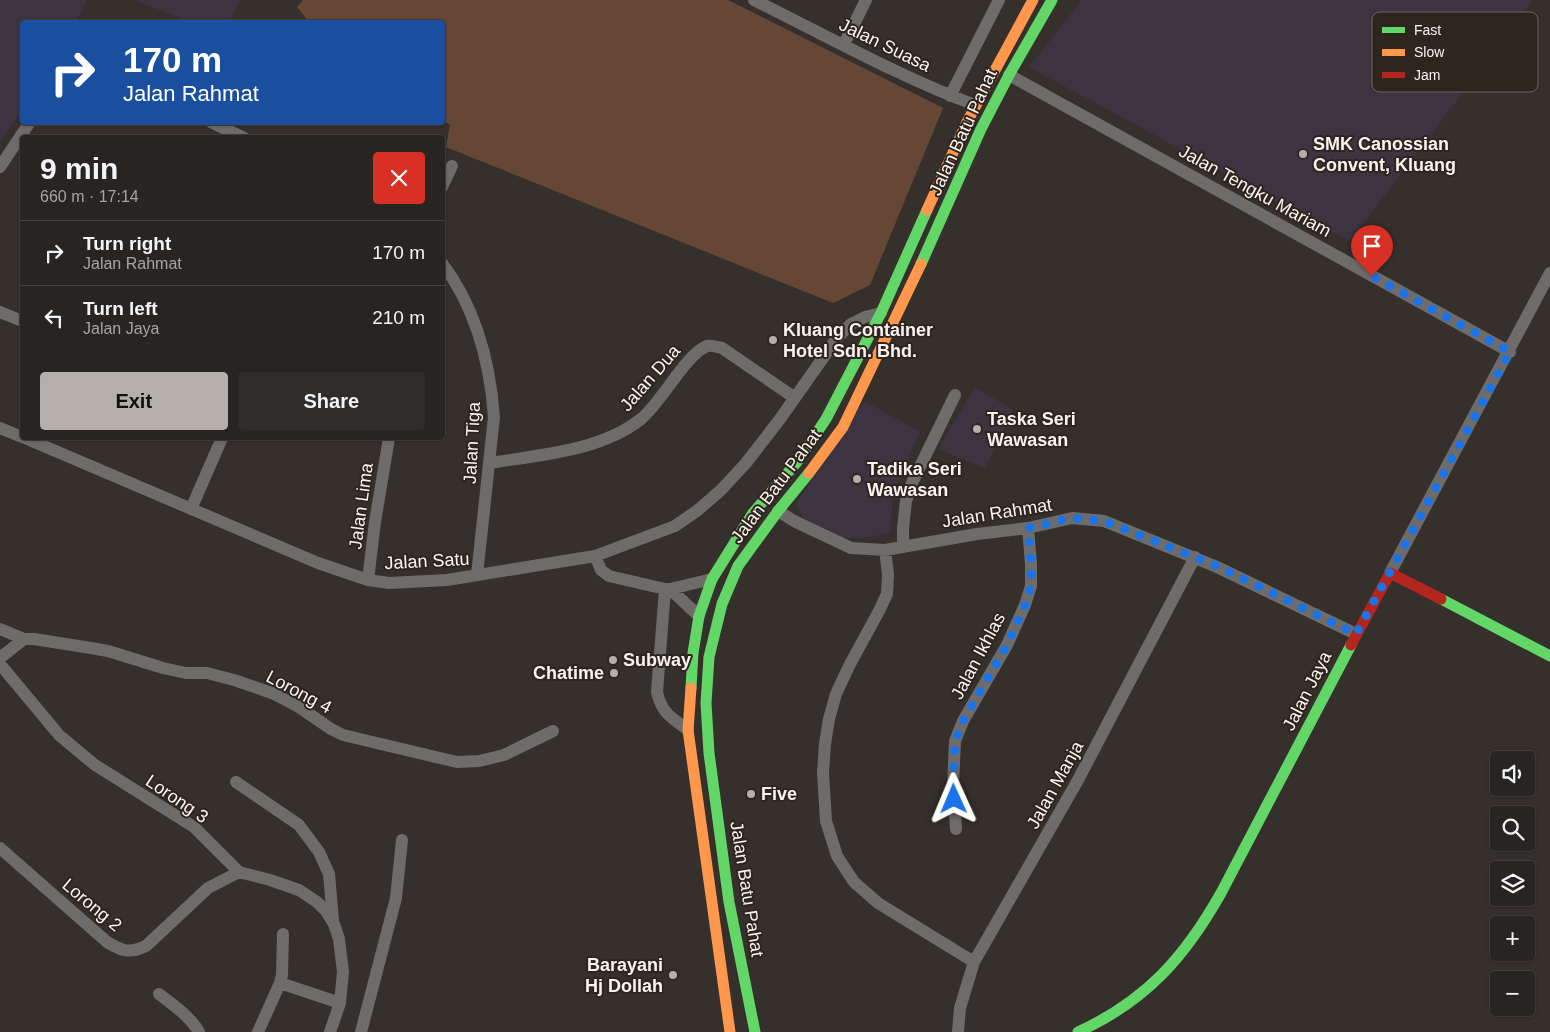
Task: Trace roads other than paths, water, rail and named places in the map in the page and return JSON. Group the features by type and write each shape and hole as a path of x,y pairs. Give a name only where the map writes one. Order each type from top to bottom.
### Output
{"main road":[{"name":"Jalan Batu Pahat","path":"728,1032 728,1016 688,730 693,653 699,616 712,579 753,513 797,462 826,419 881,313 975,105 1034,0"},
{"name":"Jalan Batu Pahat","path":"755,1030 729,902 709,753 706,703 709,657 722,604 738,566 778,511 810,472 842,426 906,298 981,129 1009,75 1052,0"},
{"name":"Jalan Jaya","path":"1078,1032 1105,1020 1154,984 1202,925 1283,777 1356,634 1390,573"},
{"path":"1390,573 1550,656"}],"street":[{"name":"Jalan Suasa","path":"754,0 950,96 975,105"},
{"path":"844,44 866,0"},
{"path":"950,96 999,0"},
{"name":"Jalan Tengku Mariam","path":"1009,75 1510,352"},
{"path":"217,125 238,135"},
{"path":"0,167 19,148"},
{"path":"445,181 452,166"},
{"name":"Jalan Tiga","path":"445,267 461,291 471,311 483,344 493,394 494,417 478,575"},
{"name":"Jalan Jaya","path":"1390,573 1510,352 1550,274"},
{"path":"0,312 20,320"},
{"name":"Jalan Satu","path":"31,440 318,562 368,580 389,583 448,580 595,556 675,526 698,510 721,490 746,463 826,353 851,324 865,317 881,313"},
{"name":"Jalan Dua","path":"490,464 588,445 628,429 644,417 659,401 698,350 710,345 722,348 795,398"},
{"path":"902,546 906,501 912,484 955,394"},
{"name":"Jalan Satu","path":"0,428 20,436"},
{"path":"191,509 221,440"},
{"name":"Jalan Lima","path":"368,580 388,440"},
{"name":"Jalan Rahmat","path":"778,511 794,521 851,548 885,550 1028,528 1072,518 1104,521 1217,566 1356,634"},
{"name":"Jalan Ikhlas","path":"956,829 953,784 955,741 963,721 1007,645 1025,605 1031,586 1028,528"},
{"path":"885,550 888,574 887,594 839,687 829,719 823,773 826,821 837,856 854,882 878,903 974,962"},
{"path":"595,556 601,570 609,576 668,589 712,579"},
{"name":"Jalan Manja","path":"958,1032 960,1008 974,962 1078,780 1195,557"},
{"path":"668,589 699,616"},
{"path":"668,589 657,692 660,704 667,713 688,730"},
{"path":"0,629 24,640 0,658"},
{"name":"Lorong 4","path":"24,640 34,639 100,649 163,668 186,673 207,673 234,680 272,694 300,708 330,729 343,735 457,762 479,762 504,755 553,730"},
{"name":"Lorong 3","path":"0,664 72,748 118,781 194,827 238,872"},
{"path":"236,782 299,825 319,852 329,874 334,924"},
{"path":"361,1032 396,898 402,840"},
{"name":"Lorong 2","path":"0,848 107,942 125,951 135,951 146,946 208,888 238,872"},
{"path":"238,872 299,890 317,902 326,911 334,924 340,939 343,972 340,1003 330,1032"},
{"path":"258,1032 280,983 282,975 283,934"},
{"path":"280,983 340,1003"},
{"path":"159,994 185,1015 199,1032"}],"place":[{"name":"SMK Canossian Convent, Kluang","path":"1303,154"},
{"name":"Kluang Container Hotel Sdn. Bhd.","path":"773,340"},
{"name":"Taska Seri Wawasan","path":"977,429"},
{"name":"Tadika Seri Wawasan","path":"857,479"},
{"name":"Subway","path":"613,660"},
{"name":"Chatime","path":"614,673"},
{"name":"Five","path":"751,794"},
{"name":"Barayani Hj Dollah","path":"673,975"}]}
